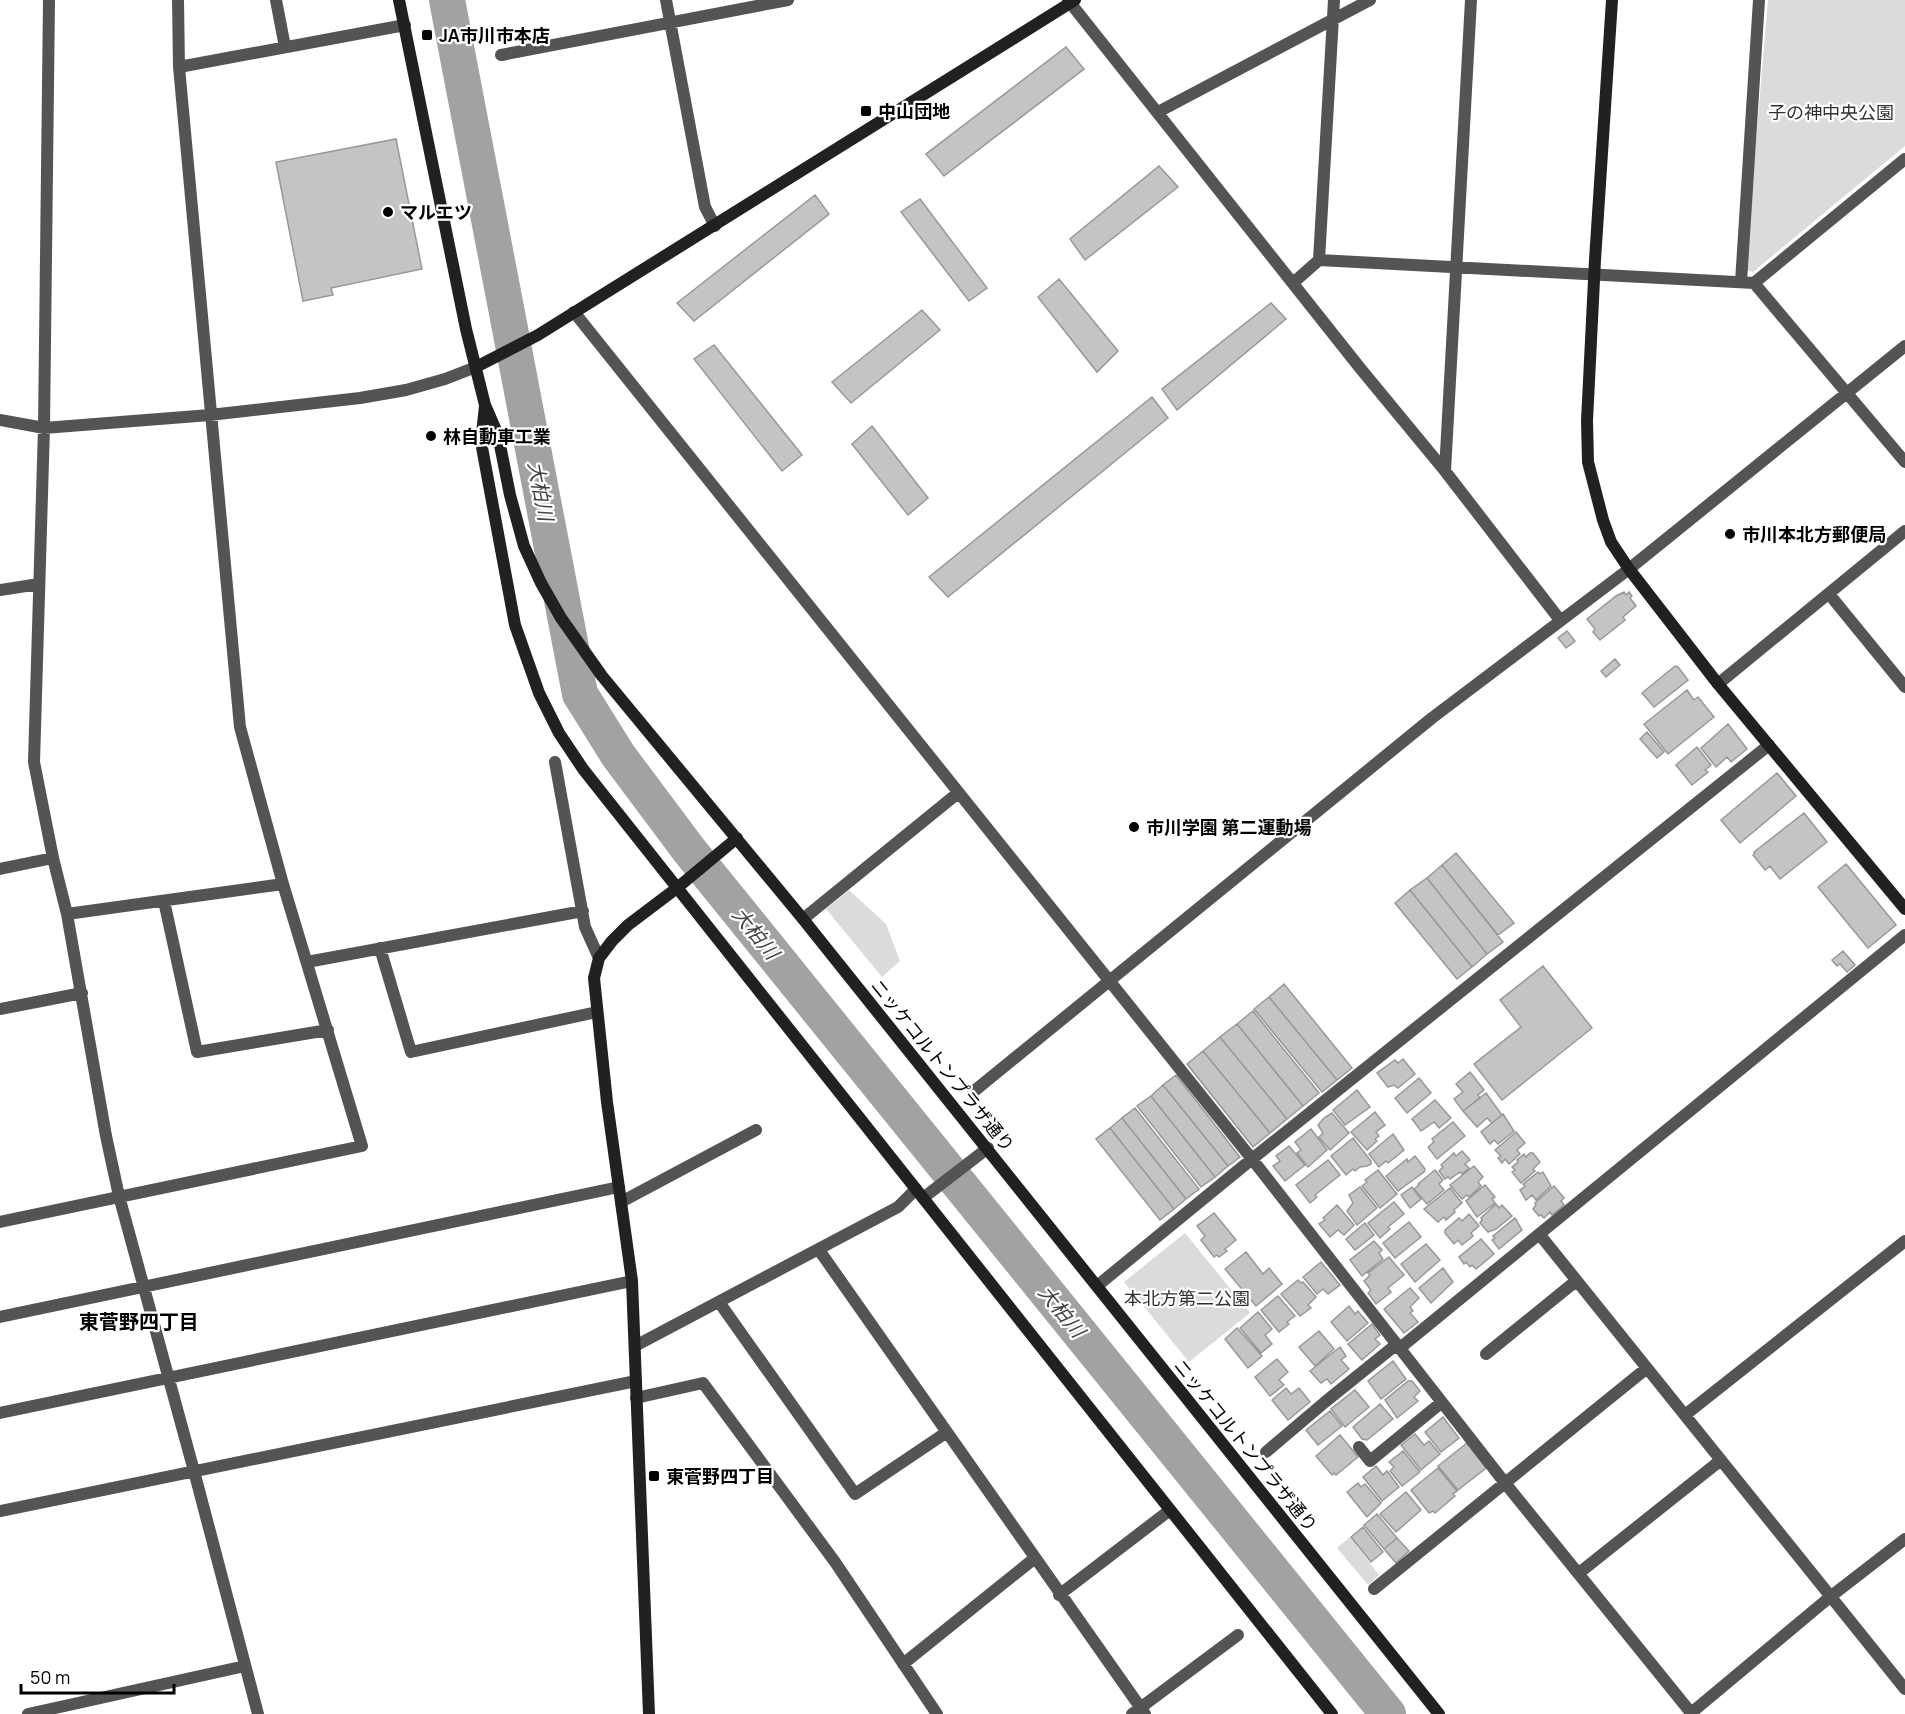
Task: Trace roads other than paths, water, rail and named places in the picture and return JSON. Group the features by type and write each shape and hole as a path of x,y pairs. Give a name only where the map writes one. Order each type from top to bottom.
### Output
{"street":[{"path":"49,0 44,428 34,762 53,858 67,914 105,1136 119,1196 258,1714"},
{"path":"0,1222 362,1146 283,884 240,727 178,67 178,0"},
{"path":"276,0 285,47"},
{"name":"ニッケコルトンプラザ通り","path":"399,0 485,405 498,435 510,495 525,546 541,583 582,650 803,919 1438,1714"},
{"path":"666,0 705,207 715,226"},
{"path":"501,55 788,0"},
{"path":"1319,260 1334,0"},
{"path":"1158,112 1370,0"},
{"path":"1444,471 1471,0"},
{"path":"1612,0 1587,421 1588,462 1603,520 1611,542 1629,569 1718,684 1905,909"},
{"path":"1741,282 1759,0"},
{"path":"0,420 44,428 210,415 360,398 406,390 476,367 538,335 1071,1 1560,620"},
{"path":"178,67 405,25"},
{"path":"1293,283 1319,260 1754,283 1905,159"},
{"path":"1754,283 1905,462"},
{"path":"574,312 1252,1159 1505,1483 1691,1713 1830,1597 1905,1539"},
{"path":"973,1092 1432,718 1629,569 1905,346"},
{"name":"ニッケコルトンプラザ通り","path":"485,405 481,442 515,625 539,693 559,733 582,769 1332,1714"},
{"path":"1718,684 1905,531"},
{"path":"0,590 39,584"},
{"path":"1829,594 1905,687"},
{"path":"1097,1286 1769,745"},
{"path":"555,762 585,927 599,958"},
{"path":"803,919 958,793"},
{"path":"649,1714 632,1281 594,978 599,958 628,925 690,878 737,838"},
{"path":"0,868 53,858"},
{"path":"67,914 283,884"},
{"path":"164,901 197,1052 328,1030"},
{"path":"307,962 583,910"},
{"path":"1266,1452 1325,1401 1392,1348 1400,1348 1540,1235 1905,934"},
{"path":"380,948 411,1052 597,1012"},
{"path":"0,1009 82,993"},
{"path":"621,1202 756,1130"},
{"path":"635,1346 898,1208 988,1149"},
{"path":"0,1317 619,1187"},
{"path":"1540,1235 1905,1689"},
{"path":"1685,1415 1905,1241"},
{"path":"819,1250 1035,1558 1139,1712 1238,1635"},
{"path":"0,1413 632,1281"},
{"path":"1486,1354 1576,1281"},
{"path":"719,1302 855,1494 947,1432"},
{"path":"1374,1589 1647,1368"},
{"path":"0,1511 636,1381"},
{"path":"636,1398 703,1383 835,1562 938,1714"},
{"path":"1359,1447 1370,1461 1442,1402"},
{"path":"1579,1573 1720,1460"},
{"path":"1059,1595 1170,1510"},
{"path":"903,1664 1035,1558"},
{"path":"28,1714 245,1666"}],"waterway":[{"name":"大柏川","path":"447,0 580,694 618,755 689,850 1388,1714"}],"place":[{"name":"JA市川市本店","path":"427,35"},
{"name":"中山団地","path":"866,111"},
{"name":"マルエツ","path":"388,212"},
{"name":"林自動車工業","path":"431,436"},
{"name":"市川本北方郵便局","path":"1730,534"},
{"name":"市川学園 第二運動場","path":"1134,827"},
{"name":"東菅野四丁目","path":"654,1476"}],"district":[{"name":"東菅野四丁目","path":"139,1321"}],"park label":[{"name":"子の神中央公園","path":"1831,112"},
{"name":"本北方第二公園","path":"1187,1298"}]}
